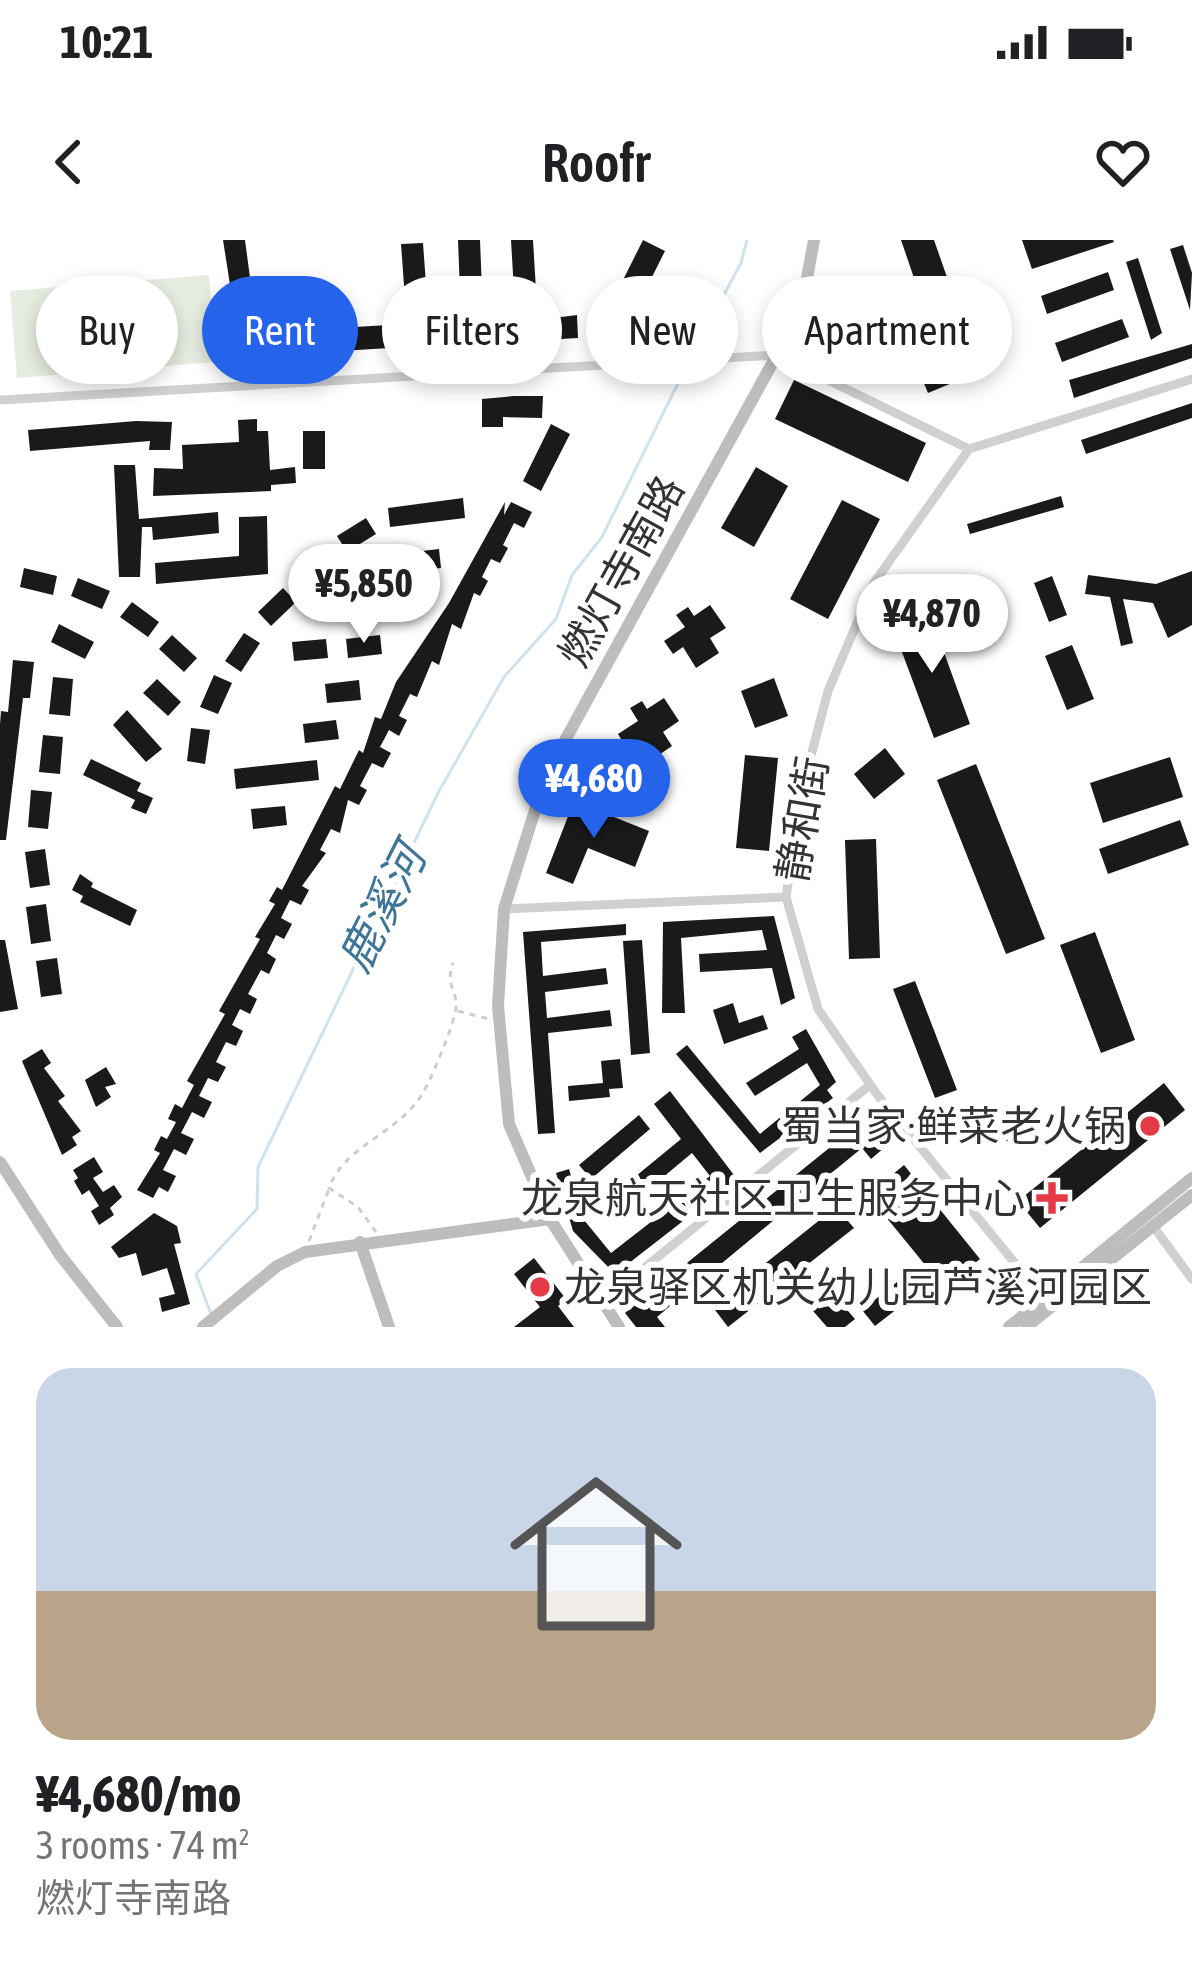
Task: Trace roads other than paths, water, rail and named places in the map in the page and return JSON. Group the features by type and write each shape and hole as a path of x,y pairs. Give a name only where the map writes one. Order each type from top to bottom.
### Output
{"street":[{"name":"燃灯寺南路","path":"807,276 814,240"},
{"path":"0,400 762,355"},
{"path":"836,384 969,449 1192,380"},
{"name":"燃灯寺南路","path":"619,1327 550,1219 509,1124 499,1019 504,910 546,775 762,382"},
{"name":"静和街","path":"969,449 874,583 828,691 801,794 786,897 818,1009 870,1085 1047,1303"},
{"path":"504,910 786,897"},
{"path":"601,1303 870,1085"},
{"path":"0,1162 102,1309 120,1327"},
{"path":"1026,1327 1047,1303 1192,1178"},
{"path":"1009,1327 1192,1195"},
{"path":"203,1327 277,1266 307,1252 550,1219"},
{"path":"1153,1226 1192,1280"},
{"path":"359,1242 389,1327"}],"waterway":[{"name":"鹿溪河","path":"734,276 747,240"},
{"name":"鹿溪河","path":"211,1314 196,1274 257,1209 258,1167 438,793 504,677 556,619 572,575 602,537 678,384"}],"place":[{"name":"蜀当家·鲜菜老火锅","path":"1150,1126"},
{"name":"龙泉航天社区卫生服务中心","path":"1052,1198"},
{"name":"龙泉驿区机关幼儿园芦溪河园区","path":"540,1287"}]}
